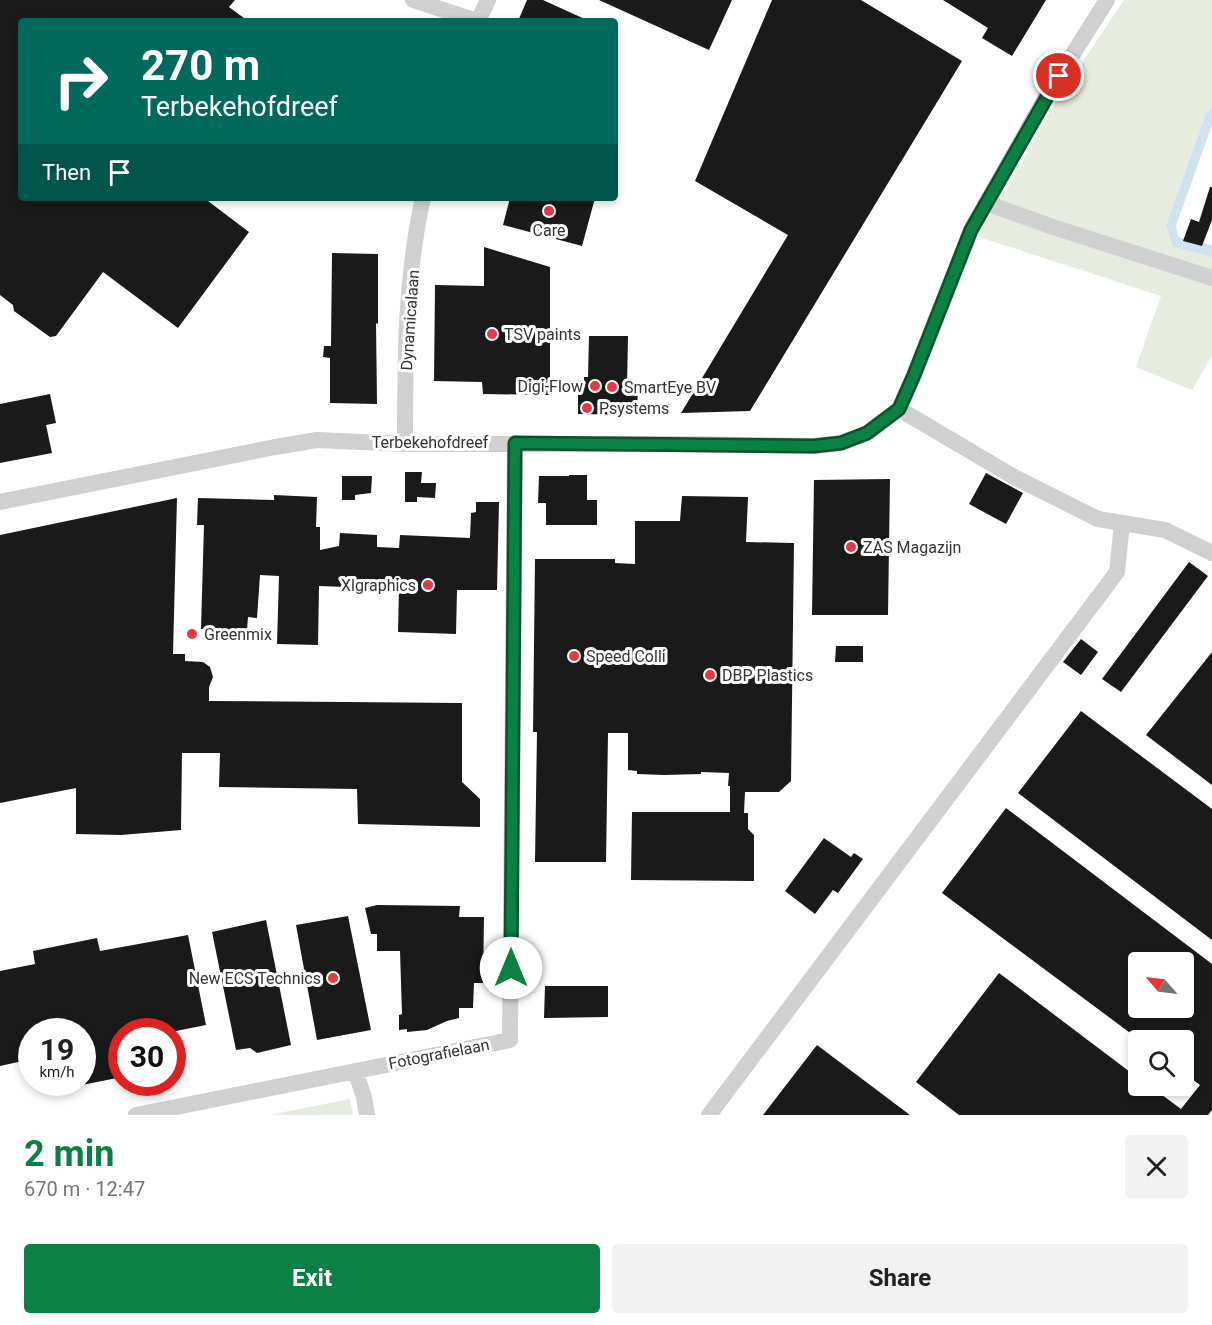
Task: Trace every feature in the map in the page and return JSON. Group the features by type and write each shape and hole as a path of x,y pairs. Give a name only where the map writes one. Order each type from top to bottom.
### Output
{"street":[{"path":"415,0 469,18"},
{"path":"479,18 488,0"},
{"name":"Terbekehofdreef","path":"0,502 317,440 405,444 814,446 841,443 867,433 899,409 971,230 1047,95 1107,0"},
{"name":"Dynamicalaan","path":"405,444 406,336 418,221 422,201"},
{"path":"986,203 1212,278"},
{"path":"899,409 1027,483 1098,519 1166,530 1212,553"},
{"name":"Fotografielaan","path":"136,1115 510,1040 515,443"},
{"path":"709,1115 1117,572 1122,523"},
{"path":"355,1071 364,1097 367,1115"}],"shaded area":[{"path":"1124,0 1212,0 1212,108 1206,114 1166,225 1173,247 1212,257 1212,356 1192,390 1136,367 1161,296 976,236 986,203 1006,190 1057,100"},
{"path":"350,1099 353,1115 269,1115"}],"water":[{"path":"1212,108 1212,125 1176,226 1178,237 1212,245 1212,257 1173,247 1166,225 1206,114"}],"building":[{"path":"0,0 235,0 229,7 244,18 18,18 18,201 208,201 249,232 178,328 103,272 56,336 50,337 14,311 13,305 0,295"},
{"path":"527,0 543,0 582,18 519,18"},
{"path":"599,0 732,0 709,50"},
{"path":"772,0 861,0 962,61 750,411 681,413 788,235 695,181"},
{"path":"943,0 1046,0 1012,56 982,38 988,28"},
{"path":"1210,187 1212,187 1212,220 1202,246 1183,241 1191,219 1199,222"},
{"name":"Care","path":"509,201 594,201 582,246 503,225"},
{"name":"TSV paints","path":"484,247 550,267 550,395 483,394 482,382 434,381 435,285 484,286"},
{"path":"332,253 378,254 377,404 330,403 330,358 323,357 324,346 331,346"},
{"path":"589,336 628,336 627,385 638,385 637,415 578,414 578,384 584,384 584,377 588,377"},
{"path":"50,394 56,423 46,425 52,453 0,463 0,404"},
{"path":"405,472 422,472 421,483 436,483 435,498 417,497 417,502 405,502"},
{"path":"986,473 1023,493 1006,524 969,504"},
{"path":"587,475 587,500 597,500 597,525 546,525 546,503 538,503 539,476"},
{"path":"342,476 372,476 371,493 355,495 355,500 342,500"},
{"name":"ZAS Magazijn","path":"890,479 888,615 812,615 814,480"},
{"path":"274,495 317,497 316,527 320,527 320,550 339,546 340,533 377,535 377,547 399,548 400,535 470,538 471,513 476,512 476,502 499,502 497,590 457,590 456,634 398,632 399,589 319,586 318,645 277,644 279,576 260,575 257,618 248,617 247,630 201,629 204,525 197,525 198,498 274,500"},
{"path":"682,496 748,497 746,542 794,543 791,781 779,792 745,792 744,813 748,813 748,829 754,835 754,881 631,880 632,812 730,812 730,786 728,786 729,773 701,772 701,774 664,775 637,774 637,771 628,770 628,733 608,733 606,862 535,862 537,732 533,732 535,559 615,559 615,563 635,564 635,521 680,521"},
{"path":"177,498 173,654 185,654 185,661 203,662 210,667 213,677 209,687 209,701 462,703 462,782 480,799 480,827 358,824 357,789 219,787 220,753 182,753 181,830 121,835 76,834 76,788 0,803 0,535"},
{"path":"1189,562 1208,576 1121,692 1102,679"},
{"path":"1081,639 1098,652 1081,675 1063,662"},
{"path":"836,646 863,646 863,662 835,662"},
{"path":"1212,652 1212,785 1146,735"},
{"path":"1081,711 1212,809 1212,940 1018,793"},
{"path":"1006,808 1212,964 1212,1110 1208,1115 959,1115 916,1082 999,973 1128,1070 1128,1096 1163,1096 1181,1109 1191,1096 1194,1096 1200,1085 1194,1080 1194,1030 1128,1031 942,893"},
{"path":"824,838 851,857 854,853 863,859 838,893 833,890 815,914 785,891"},
{"path":"377,905 460,906 459,917 484,917 483,983 474,983 473,1008 459,1008 459,1018 427,1030 407,1032 407,1029 399,1030 399,1015 402,1014 400,951 377,951 377,934 371,934 365,908"},
{"name":"New ECS Technics","path":"348,916 371,1030 317,1040 296,925"},
{"path":"266,920 291,1045 257,1053 250,1048 236,1050 212,932"},
{"path":"188,935 206,1025 186,1029 186,1018 108,1018 108,1080 96,1082 96,1018 18,1018 18,1062 0,1066 0,971 35,964 33,951 97,938 100,951"},
{"path":"545,986 608,986 608,1017 544,1018"},
{"path":"817,1045 910,1115 763,1115"}],"place":[{"name":"Care","path":"549,211"},
{"name":"TSV paints","path":"492,334"},
{"name":"Digi-Flow","path":"595,386"},
{"name":"SmartEye BV","path":"612,387"},
{"name":"Psystems","path":"587,408"},
{"name":"ZAS Magazijn","path":"851,547"},
{"name":"Xlgraphics","path":"428,585"},
{"name":"Greenmix","path":"192,634"},
{"name":"Speed Colli","path":"574,656"},
{"name":"DBP Plastics","path":"710,675"},
{"name":"New ECS Technics","path":"333,978"}],"route":[{"path":"511,968 515,443 814,446 841,443 867,433 899,409 971,230 1059,76"}]}
